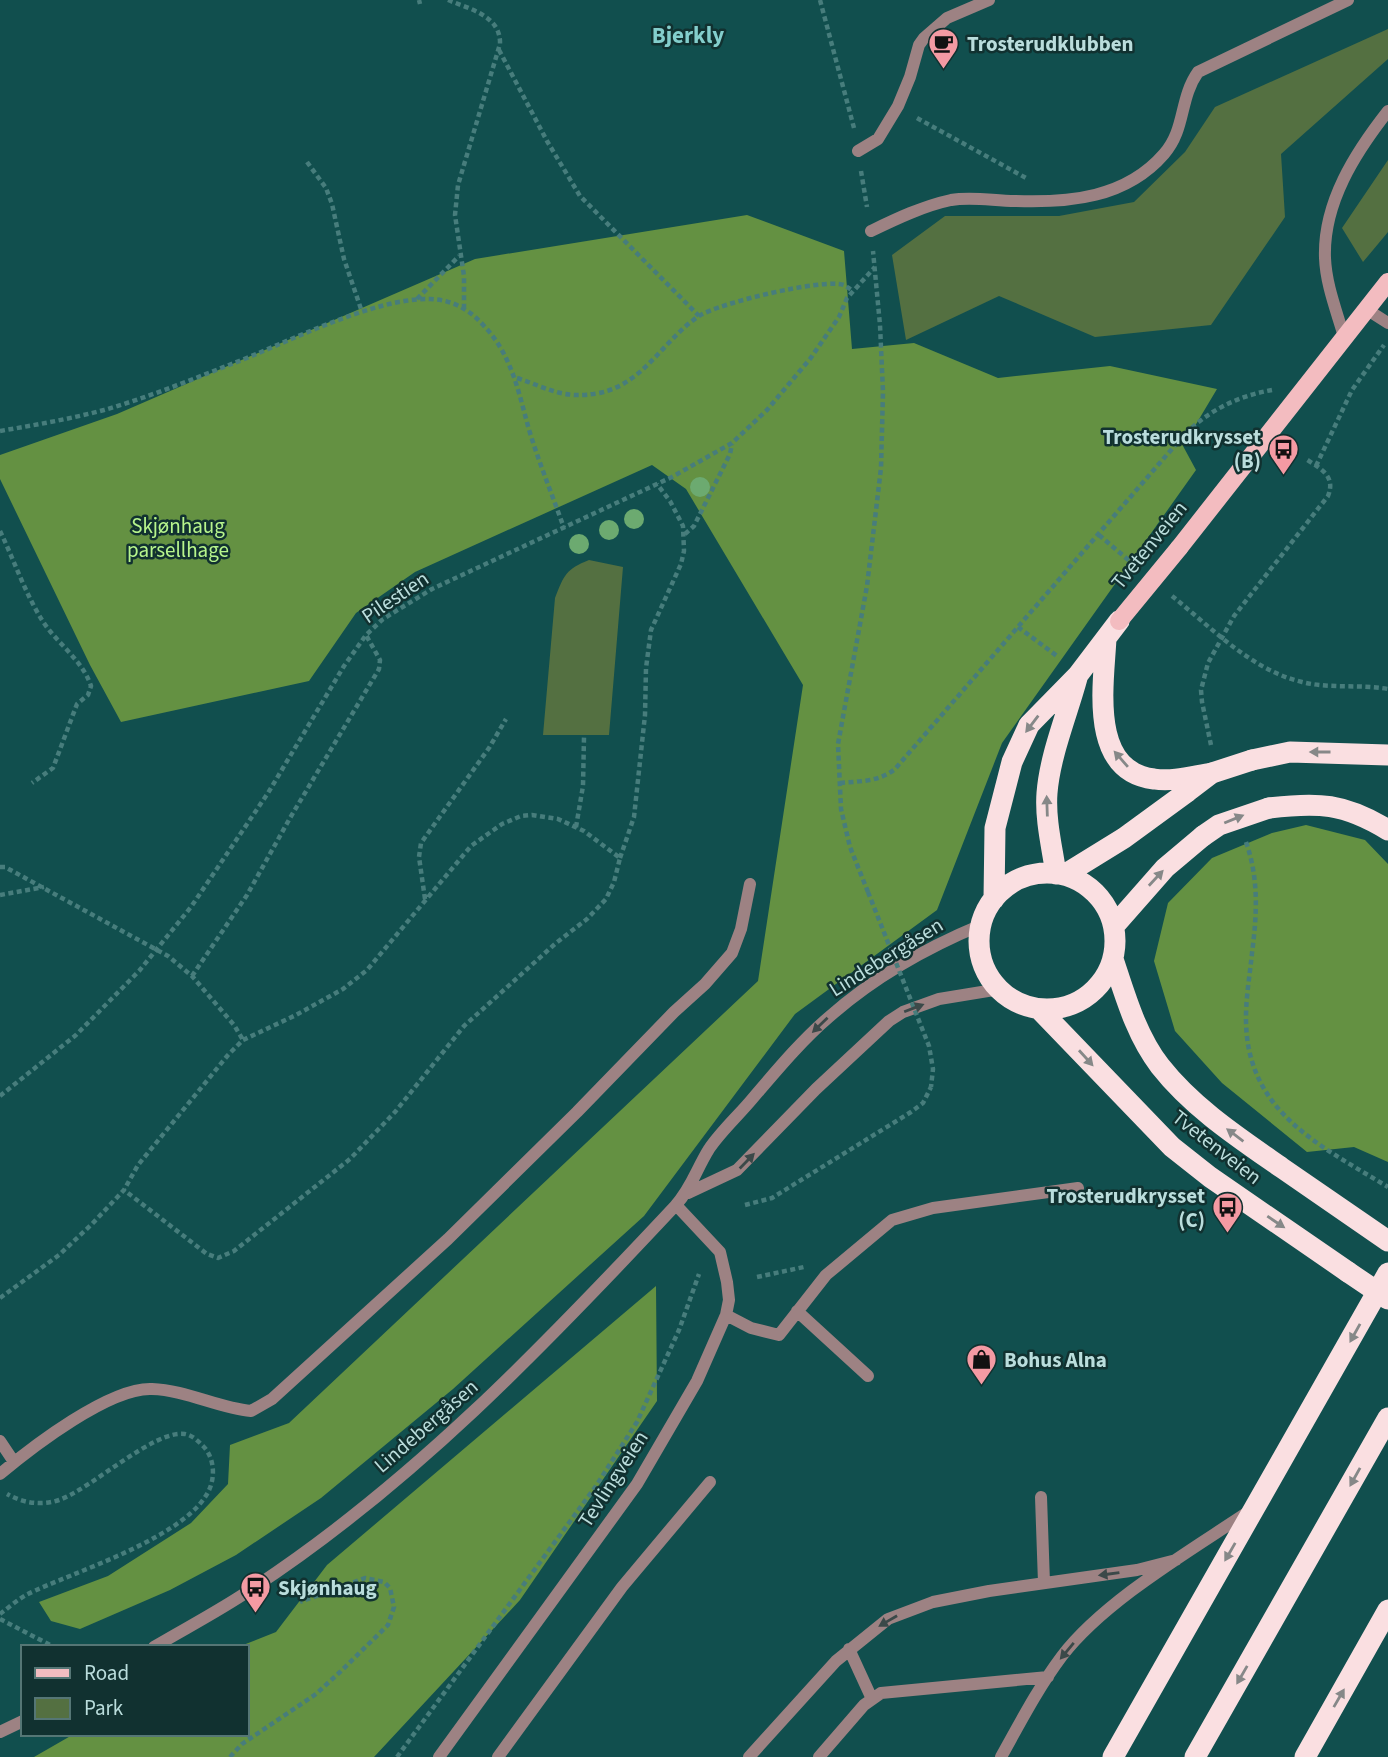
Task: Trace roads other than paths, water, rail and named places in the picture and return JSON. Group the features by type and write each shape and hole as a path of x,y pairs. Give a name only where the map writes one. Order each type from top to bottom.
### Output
{"highway":[{"name":"Tvetenveien","path":"995,898 995,828 1012,762 1029,725 1078,674 1113,629"},
{"path":"1113,629 1103,711 1106,736 1111,747 1117,758 1133,772 1151,779 1184,785"},
{"name":"Tvetenveien","path":"1060,874 1048,820 1047,795 1051,767 1078,674"},
{"path":"1060,874 1124,838 1184,785 1212,773 1252,760 1290,752 1388,755"},
{"path":"1114,926 1165,868 1219,825 1269,808 1324,804 1370,819 1388,830"},
{"name":"Tvetenveien","path":"1060,874 1082,882 1096,893 1114,926 1116,943 1107,974 1098,986 1071,1005 1039,1009 1018,1002 992,981 982,960 981,925 995,898 1012,883 1033,875 1060,874"},
{"name":"Tvetenveien","path":"1113,959 1125,998 1140,1032 1158,1064 1182,1092 1247,1144 1380,1235"},
{"name":"Tvetenveien","path":"1039,1009 1171,1147 1210,1177 1388,1299"},
{"path":"1113,1757 1388,1273"},
{"path":"1195,1757 1388,1418"},
{"path":"1305,1757 1388,1610"}],"main road":[{"name":"Tvetenveien","path":"1113,629 1388,282"}],"street":[{"path":"858,151 878,139 898,106 911,77 919,45 947,18 989,0"},
{"path":"871,231 895,219 951,200 1053,201 1109,192 1135,178 1162,156 1181,125 1185,98 1198,72 1348,0"},
{"path":"1345,337 1329,286 1325,258 1327,228 1333,202 1352,163 1388,111"},
{"path":"1366,309 1388,323"},
{"path":"0,1474 72,1421 123,1394 151,1389 251,1411 272,1399 448,1239 705,984 732,953 741,929 750,884"},
{"name":"Lindebergåsen","path":"157,1645 242,1595 293,1560 439,1443 538,1350 688,1193 709,1149 783,1063 830,1016 909,961 950,938 981,925"},
{"name":"Lindebergåsen","path":"688,1193 737,1170 816,1089 889,1021 903,1012 939,999 1000,989"},
{"path":"726,1315 751,1328 779,1335 826,1275 892,1220 933,1208 1078,1188"},
{"name":"Tevlingveien","path":"439,1757 637,1483 697,1381 726,1315 729,1300 720,1252 676,1205"},
{"path":"797,1311 868,1376"},
{"path":"0,1441 14,1462"},
{"path":"498,1757 622,1587 710,1482"},
{"path":"1041,1497 1044,1583"},
{"path":"1000,1757 1048,1677 1063,1655 1087,1629 1176,1560 1257,1506"},
{"path":"749,1757 835,1661 888,1619 933,1602 1137,1570 1176,1560"},
{"path":"849,1649 872,1699"},
{"path":"819,1757 864,1705 881,1693 1048,1677"},
{"path":"0,1732 21,1722"}],"place":[{"name":"Trosterudklubben","path":"944,71"},
{"name":"Trosterudkrysset (B)","path":"1284,476"},
{"name":"Trosterudkrysset (C)","path":"1228,1235"},
{"name":"Bohus Alna","path":"981,1387"},
{"name":"Skjønhaug","path":"255,1615"}],"district":[{"name":"Bjerkly","path":"688,35"}],"park label":[{"name":"Skjønhaug parsellhage","path":"178,538"}]}
